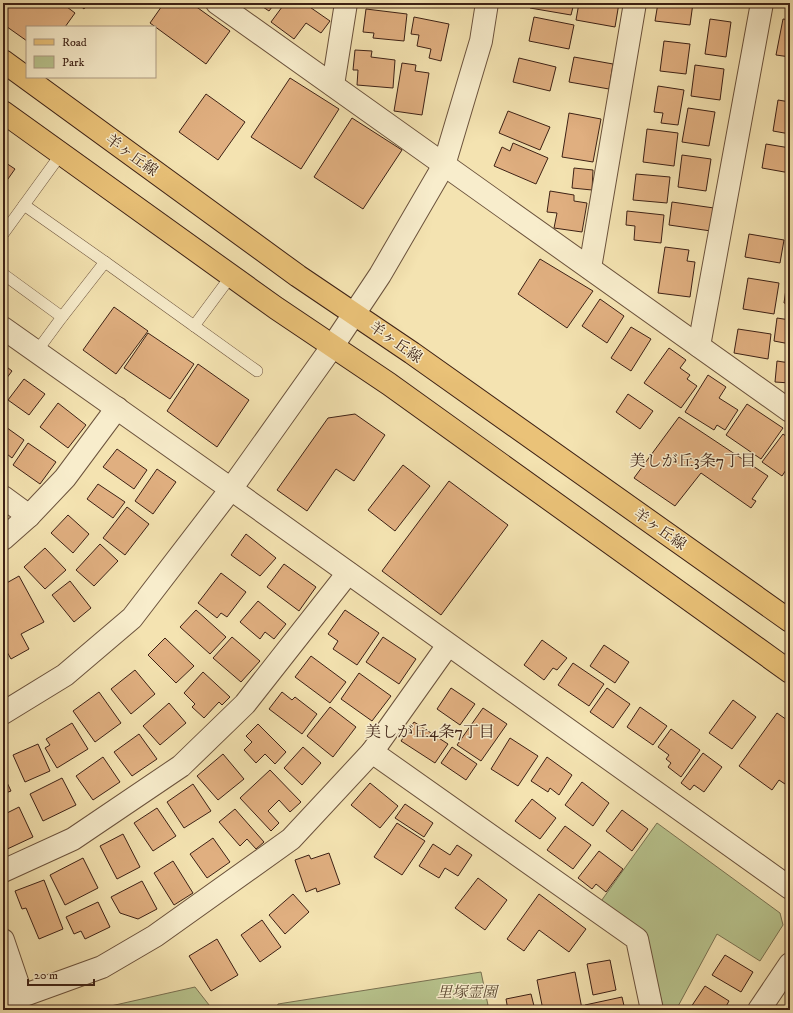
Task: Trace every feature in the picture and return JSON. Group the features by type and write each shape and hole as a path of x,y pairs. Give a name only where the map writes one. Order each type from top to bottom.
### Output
{"main road":[{"name":"羊ヶ丘線","path":"3,61 26,78"},
{"name":"羊ヶ丘線","path":"26,78 298,276 354,313 790,621"},
{"path":"3,112 231,276 332,347 389,384 790,672"}],"street":[{"path":"217,3 790,411"},
{"path":"333,85 346,3"},
{"path":"3,713 65,675 132,618 231,489 332,347 380,275 444,165 481,41 487,3"},
{"path":"590,268 635,3"},
{"path":"699,346 762,3"},
{"path":"3,328 790,888"},
{"path":"3,539 29,516 65,478 117,408"},
{"path":"3,498 29,516"},
{"path":"3,871 73,839 182,766 245,704 348,573"},
{"path":"3,940 13,999 102,967 155,936 291,839 372,752 448,645"},
{"path":"372,752 637,939 652,1010"},
{"path":"759,1010 790,964"}],"lane":[{"path":"3,234 61,154"},
{"path":"24,204 258,371"},
{"path":"36,351 105,262"},
{"path":"3,274 62,317"},
{"path":"194,326 231,276"}],"green space":[{"path":"657,823 780,913 783,925 760,961 717,934 676,1010 664,1010 644,935 599,904"},
{"name":"里塚霊園","path":"481,972 489,1010 276,1010 278,1004"},
{"path":"195,987 213,1010 93,1010"}],"building":[{"path":"3,3 64,3 63,4 75,13 66,26 26,26 26,40 3,24"},
{"path":"77,3 88,3 84,9"},
{"path":"164,3 191,3 230,31 206,64 150,23"},
{"path":"257,3 275,3 269,11"},
{"path":"285,3 304,3 330,21 321,33 306,23 294,39 271,22"},
{"path":"414,3 438,3 438,6"},
{"path":"531,3 574,3 571,15 530,8"},
{"path":"579,3 619,3 615,27 576,20"},
{"path":"658,3 693,3 690,25 655,21"},
{"path":"779,3 790,3 790,7 779,5"},
{"path":"366,9 407,14 404,41 373,38 374,33 363,32"},
{"path":"414,17 449,24 441,61 429,58 431,49 417,46 419,35 411,34"},
{"path":"534,17 574,25 569,49 529,41"},
{"path":"710,19 731,22 726,57 705,54"},
{"path":"783,19 790,20 790,57 776,55"},
{"path":"664,41 690,44 686,74 660,71"},
{"path":"355,50 372,51 371,57 395,60 393,88 357,85 358,70 353,70"},
{"path":"574,57 613,64 609,89 569,82"},
{"path":"519,58 556,67 550,91 513,82"},
{"path":"402,63 416,65 415,71 429,73 422,115 394,111"},
{"path":"695,65 724,69 720,100 691,96"},
{"path":"290,78 339,109 301,169 251,137"},
{"path":"658,86 684,90 678,125 661,123 663,113 654,112"},
{"path":"206,94 245,122 218,160 179,132"},
{"path":"778,100 790,102 790,134 773,131"},
{"path":"688,108 715,112 709,146 682,142"},
{"path":"508,111 550,127 540,150 499,133"},
{"path":"569,113 601,119 593,162 562,157"},
{"path":"352,118 402,150 363,209 314,177"},
{"path":"647,129 678,133 674,166 643,162"},
{"path":"513,143 548,158 536,184 494,166 502,147 510,151"},
{"path":"766,144 790,148 790,173 762,168"},
{"path":"682,155 711,159 706,191 678,187"},
{"path":"3,161 15,169 3,186"},
{"path":"574,168 593,170 592,190 572,188"},
{"path":"636,174 670,177 667,203 633,200"},
{"path":"550,191 574,195 574,201 587,203 582,232 554,228 557,213 547,212"},
{"path":"672,202 714,208 711,231 669,225"},
{"path":"627,211 664,215 661,243 634,240 635,226 626,225"},
{"path":"749,234 784,240 780,263 745,257"},
{"path":"665,247 689,250 687,261 695,262 690,297 658,293"},
{"path":"540,259 593,291 567,328 518,294"},
{"path":"788,275 790,275 790,304 784,303"},
{"path":"748,278 779,283 774,314 743,309"},
{"path":"600,299 624,316 607,343 582,326"},
{"path":"114,307 148,331 116,374 83,350"},
{"path":"777,318 790,320 790,344 774,341"},
{"path":"631,327 651,339 631,371 611,358"},
{"path":"738,329 771,334 768,359 734,353"},
{"path":"148,333 194,364 170,399 124,368"},
{"path":"669,348 686,360 680,368 690,375 687,379 697,386 681,408 644,383"},
{"path":"777,361 790,363 790,383 775,382"},
{"path":"3,364 12,371 3,383"},
{"path":"198,364 249,400 217,447 167,411"},
{"path":"708,375 726,387 719,398 738,410 725,430 717,425 714,430 685,412"},
{"path":"24,379 45,394 29,415 8,400"},
{"path":"628,394 653,411 640,429 616,412"},
{"path":"58,403 86,425 68,448 40,427"},
{"path":"747,404 783,428 761,459 726,435"},
{"path":"355,414 385,435 354,481 336,469 307,511 277,490 328,418"},
{"path":"679,417 768,476 752,499 756,501 751,508 701,473 675,506 634,478"},
{"path":"3,425 24,440 12,458 3,451"},
{"path":"783,434 790,439 790,464 782,476 762,462"},
{"path":"28,443 56,462 40,484 13,465"},
{"path":"117,449 147,470 134,489 103,467"},
{"path":"403,465 430,486 395,531 368,510"},
{"path":"157,469 176,482 153,514 135,501"},
{"path":"449,481 508,525 441,615 382,571"},
{"path":"98,484 125,502 113,518 87,499"},
{"path":"127,507 149,524 125,555 103,538"},
{"path":"68,515 89,534 73,553 51,533"},
{"path":"246,534 276,558 260,576 231,555"},
{"path":"100,544 118,561 94,586 76,570"},
{"path":"45,548 66,570 45,589 24,567"},
{"path":"284,564 316,587 299,611 267,587"},
{"path":"221,573 246,592 227,617 221,613 217,618 198,603"},
{"path":"19,576 44,622 21,634 29,649 11,659 3,645 3,585"},
{"path":"70,581 91,608 74,622 52,595"},
{"path":"258,601 286,624 274,639 265,632 260,639 240,622"},
{"path":"196,610 226,637 210,654 180,627"},
{"path":"345,610 379,633 357,665 333,649 338,641 328,634"},
{"path":"232,637 260,661 241,682 213,658"},
{"path":"383,637 416,659 399,684 366,662"},
{"path":"165,638 194,666 176,683 148,655"},
{"path":"542,640 567,658 557,670 553,668 544,680 524,665"},
{"path":"604,645 629,662 615,683 590,666"},
{"path":"311,656 346,682 330,703 295,677"},
{"path":"573,663 604,684 589,706 558,685"},
{"path":"135,670 155,694 131,714 111,689"},
{"path":"203,672 230,697 222,705 219,702 204,718 192,707 195,704 184,693"},
{"path":"359,673 391,696 372,721 341,699"},
{"path":"451,688 475,704 460,725 437,709"},
{"path":"607,688 630,704 613,728 590,712"},
{"path":"99,692 121,723 95,742 73,711"},
{"path":"282,692 292,700 295,697 317,714 302,734 269,709"},
{"path":"733,700 756,717 732,749 709,733"},
{"path":"169,703 186,723 160,745 143,726"},
{"path":"330,707 356,727 333,757 307,736"},
{"path":"640,707 667,726 653,745 627,727"},
{"path":"483,708 507,724 481,761 457,745"},
{"path":"777,713 790,722 790,777 785,784 779,780 772,790 739,766"},
{"path":"414,722 448,744 435,763 401,741"},
{"path":"72,723 88,749 57,768 45,748 50,745 46,739"},
{"path":"258,724 286,752 275,764 265,754 256,763 244,750 252,742 246,736"},
{"path":"671,729 700,750 681,777 668,767 671,763 666,759 669,755 658,747"},
{"path":"139,734 157,759 132,776 114,752"},
{"path":"510,738 538,756 518,786 491,769"},
{"path":"38,744 50,771 25,782 13,755"},
{"path":"303,747 321,763 302,785 284,768"},
{"path":"452,747 477,764 466,780 441,763"},
{"path":"703,753 722,767 704,792 694,785 690,790 681,783"},
{"path":"223,754 244,779 218,800 197,776"},
{"path":"103,757 120,782 93,800 76,776"},
{"path":"547,757 572,775 559,795 550,788 548,792 531,781"},
{"path":"270,770 301,802 290,812 279,800 268,811 279,823 271,831 240,798"},
{"path":"3,774 11,791 3,794"},
{"path":"62,778 76,805 43,821 30,794"},
{"path":"582,782 609,803 593,826 565,805"},
{"path":"370,783 398,806 380,828 351,805"},
{"path":"193,784 211,811 184,828 167,802"},
{"path":"532,799 556,818 540,839 515,821"},
{"path":"405,804 433,823 424,837 395,818"},
{"path":"19,807 33,837 3,851 3,815"},
{"path":"157,808 176,836 153,851 134,823"},
{"path":"235,809 264,842 256,849 247,839 240,846 219,822"},
{"path":"622,810 648,829 632,851 606,831"},
{"path":"397,823 425,841 402,875 374,857"},
{"path":"565,826 591,845 573,869 547,850"},
{"path":"123,834 140,867 117,879 100,846"},
{"path":"213,838 230,862 207,878 190,854"},
{"path":"433,844 450,855 457,845 472,855 458,876 445,868 439,878 419,866"},
{"path":"599,851 623,869 606,892 596,884 592,889 578,878"},
{"path":"329,853 340,884 317,892 316,888 306,892 295,860 309,855 311,859"},
{"path":"83,858 98,888 65,905 50,875"},
{"path":"173,861 193,893 174,905 154,873"},
{"path":"478,878 507,900 485,930 455,908"},
{"path":"44,880 63,929 39,939 26,908 22,909 15,891"},
{"path":"142,881 157,909 138,919 120,913 111,897"},
{"path":"293,894 309,912 285,934 269,915"},
{"path":"539,894 586,929 569,952 539,930 524,951 507,939"},
{"path":"98,902 110,927 85,939 81,931 74,934 66,917"},
{"path":"262,920 281,947 260,962 241,935"},
{"path":"217,939 238,975 211,991 189,956"},
{"path":"725,955 753,972 741,992 712,975"},
{"path":"610,960 616,990 593,995 587,964"},
{"path":"575,972 582,1009 543,1010 537,980"},
{"path":"705,986 729,1001 724,1010 689,1010"},
{"path":"531,994 535,1010 508,1010 506,999"},
{"path":"622,997 625,1010 586,1010 585,1005"}],"district":[{"name":"美しが丘3条7丁目","path":"693,460"},
{"name":"美しが丘4条7丁目","path":"430,731"}]}
